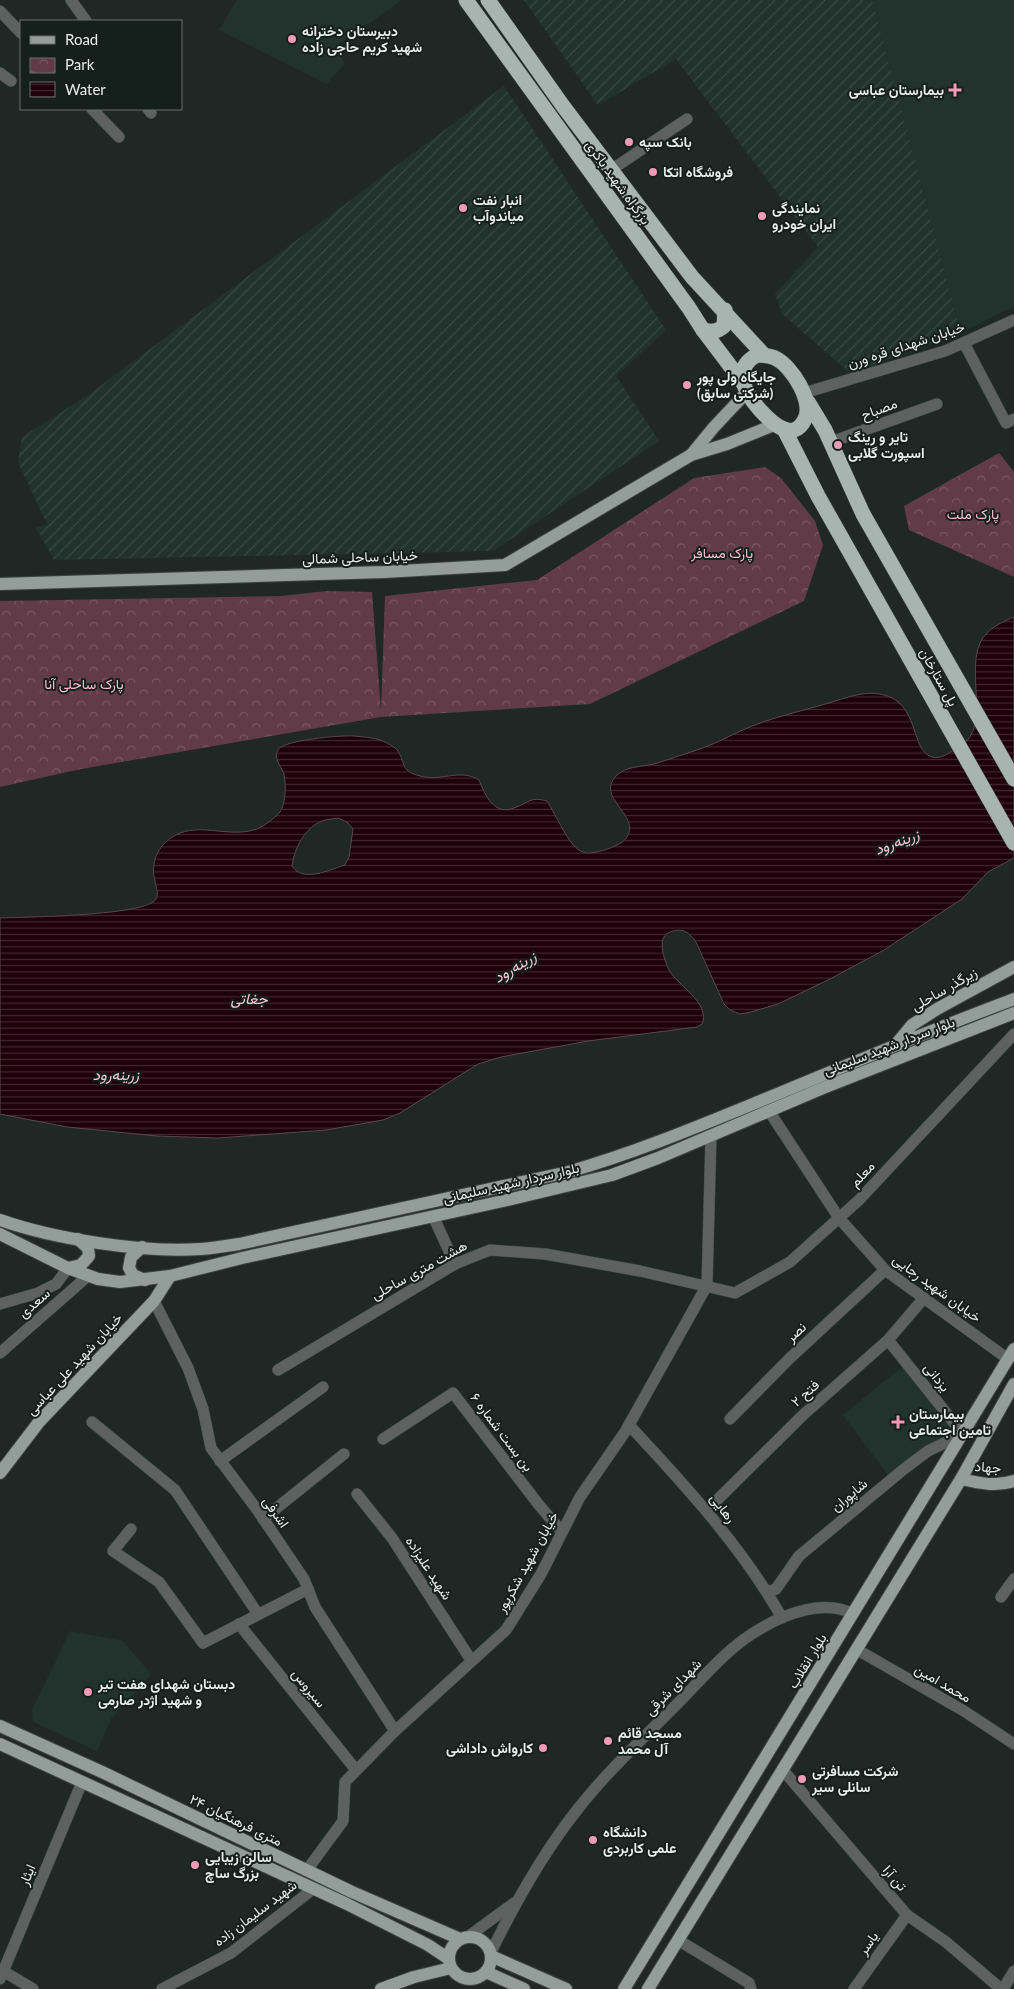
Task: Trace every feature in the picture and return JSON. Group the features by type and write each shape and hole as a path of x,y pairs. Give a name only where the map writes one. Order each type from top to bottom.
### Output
{"highway":[{"name":"بزرگراه شهید باکری","path":"466,0 745,388 779,427"},
{"name":"بزرگراه شهید باکری","path":"488,0 563,106 692,277 725,310 764,355"},
{"path":"703,330 711,332 719,330 724,326 725,310"},
{"path":"745,388 743,370 748,360 764,355 776,358 784,364 831,442"},
{"path":"779,427 791,430 800,427 806,418 806,398"},
{"name":"پل ستارخان","path":"779,427 1014,842"},
{"name":"پل ستارخان","path":"831,442 863,514 1014,779"}],"main road":[{"path":"691,455 745,388"},
{"path":"691,455 779,427"},
{"name":"خیابان ساحلی شمالی","path":"0,584 384,572 505,565 691,455"},
{"name":"زیرگذر ساحلی","path":"896,1045 912,1025 924,1017 1014,967"},
{"name":"بلوار سردار شهید سلیمانی","path":"0,1220 78,1238 142,1247 201,1249 239,1244 568,1172 607,1161 654,1144 1014,999"},
{"path":"997,1005 1001,1018"},
{"name":"بلوار سردار شهید سلیمانی","path":"0,1234 68,1268 98,1279 120,1282 170,1276 242,1258 612,1175 1014,1013"},
{"path":"68,1268 81,1266 89,1256 88,1248 78,1238"},
{"path":"142,1247 131,1257 129,1268 134,1275 145,1280"},
{"name":"خیابان شهید علی عباسی","path":"0,1473 39,1422 154,1300 170,1276"},
{"name":"بلوار انقلاب","path":"624,1989 1011,1354"},
{"path":"648,1989 961,1479 1014,1384"},
{"name":"جهاد","path":"961,1479 982,1484 1006,1484 1014,1481"},
{"path":"853,1614 871,1624"},
{"name":"۲۴ متری فرهنگیان","path":"0,1726 432,1928 464,1937"},
{"name":"۲۴ متری فرهنگیان","path":"0,1744 313,1889 428,1945 450,1963"},
{"path":"464,1937 482,1939 487,1944 491,1954 491,1962 486,1972 481,1976 468,1979 455,1973 450,1963 451,1947 464,1937"},
{"path":"491,1954 566,1989"},
{"path":"381,1989 450,1963"},
{"path":"486,1972 524,1989"}],"street":[{"path":"71,0 85,20"},
{"path":"0,11 20,32"},
{"path":"0,72 11,81"},
{"path":"93,110 119,137"},
{"path":"611,170 687,119"},
{"name":"خیابان شهدای قره ورن","path":"806,398 945,351 1014,320"},
{"path":"964,343 1006,423 1014,419"},
{"name":"مصباح","path":"831,442 937,404"},
{"name":"معلم","path":"707,1285 735,1292 790,1262 859,1200 1014,1034"},
{"name":"خیابان شهید رجایی","path":"769,1111 839,1218 885,1270 924,1298 1011,1354"},
{"path":"707,1285 711,1136"},
{"path":"433,1216 455,1264"},
{"name":"هشت متری ساحلی","path":"278,1370 455,1264 490,1250 553,1256 640,1270 707,1285"},
{"path":"0,1304 38,1294 56,1284 68,1268"},
{"name":"نصر","path":"730,1419 790,1359 885,1270"},
{"name":"سعدی","path":"0,1353 88,1275"},
{"name":"خیابان شهید شکرپور","path":"307,1870 343,1821 345,1782 395,1731 506,1630 541,1574 580,1497 629,1425 707,1285"},
{"name":"فتح ۲","path":"706,1511 802,1415 888,1340 924,1298"},
{"name":"اشرفی","path":"154,1300 188,1368 203,1409 211,1448 304,1579 315,1607 395,1731"},
{"name":"یزدانی","path":"888,1340 963,1434"},
{"path":"220,1460 323,1387"},
{"name":"بن بست شماره ۶","path":"383,1439 453,1393 562,1532"},
{"path":"92,1422 175,1490 258,1614"},
{"name":"رهایی","path":"629,1425 692,1492 767,1592 782,1618"},
{"name":"شاپوران","path":"767,1592 776,1589 799,1556 904,1469 928,1451 963,1434"},
{"path":"263,1519 344,1454"},
{"name":"شهید علیزاده","path":"357,1494 392,1538 471,1660"},
{"path":"131,1528 113,1551 159,1582 203,1644 308,1589"},
{"path":"1001,1597 1014,1579"},
{"name":"شهدای شرقی","path":"491,1954 516,1902 576,1810 609,1772 733,1648 759,1629 782,1618 821,1607 843,1609 853,1614"},
{"name":"سیروس","path":"239,1624 356,1770"},
{"name":"محمد امین","path":"856,1649 964,1712 1014,1744"},
{"name":"تن آرا","path":"782,1769 907,1915 946,1942 1002,1989"},
{"name":"ایثار","path":"2,1975 82,1782"},
{"name":"شهید سلیمان زاده","path":"162,1989 231,1952 313,1889"},
{"path":"464,1937 516,1902"},
{"name":"یاسر","path":"854,1989 907,1915"},
{"path":"678,1940 749,1983 751,1989"},
{"path":"1002,1989 1014,1971"},
{"path":"2,1975 32,1989"}],"shaded area":[{"name":"دبیرستان دخترانه شهید کریم حاجی زاده","path":"237,0 402,0 335,47 345,63 327,84 219,30"},
{"path":"524,0 872,0 961,333 850,373 782,314 775,294 818,247 676,59 598,105"},
{"name":"بیمارستان عباسی","path":"872,0 1014,0 1014,306 961,333"},
{"name":"انبار نفت میاندوآب","path":"504,86 666,330 616,376 659,441 493,551 54,560 36,528 47,524 18,462 22,437 91,393"},
{"name":"بیمارستان تامین اجتماعی","path":"903,1366 953,1429 888,1475 843,1415"},
{"name":"دبستان شهدای هفت تیر و شهید اژدر صارمی","path":"70,1631 123,1641 151,1674 111,1719 97,1751 33,1722 32,1710"}],"green space":[{"name":"پارک ملت","path":"999,453 1014,472 1014,577 909,530 904,506"},
{"path":"765,467 781,478 815,521 823,545 804,601 590,704 381,717 81,769 0,787 0,601 282,596 326,591 372,592 381,711 385,596 537,580 694,478"}],"water":[{"name":"جغاتی","path":"1014,617 1014,858 988,872 962,899 884,950 830,979 778,1004 740,1014 730,1010 724,1004 695,940 686,932 677,930 664,936 662,942 663,954 673,976 692,995 702,1009 702,1024 697,1027 588,1041 501,1057 478,1064 400,1113 383,1120 326,1130 218,1138 157,1136 67,1127 0,1114 0,918 109,912 148,905 156,899 157,894 154,874 155,861 160,849 168,840 184,832 195,830 241,832 252,830 265,825 280,812 284,799 285,783 284,774 276,756 282,746 301,741 338,736 354,736 380,740 396,749 406,769 413,774 428,777 465,775 479,780 487,798 496,807 501,809 507,810 537,799 547,801 573,844 583,852 594,852 605,850 620,843 627,837 630,829 628,821 611,792 611,784 620,773 702,748 768,720 848,697 874,693 893,698 908,715 925,753 935,758 950,753 970,737 975,724 977,709 976,659 980,644 988,632 1000,623","holes":["338,818 347,822 353,829 349,857 345,865 317,874 303,874 292,866 301,839 310,828 328,819"]}],"place":[{"name":"دبیرستان دخترانه شهید کریم حاجی زاده","path":"292,39"},
{"name":"بیمارستان عباسی","path":"955,90"},
{"name":"بانک سپه","path":"629,142"},
{"name":"فروشگاه اتکا","path":"653,172"},
{"name":"انبار نفت میاندوآب","path":"463,208"},
{"name":"نمایندگی ایران خودرو","path":"762,216"},
{"name":"جایگاه ولی پور (شرکتی سابق)","path":"687,385"},
{"name":"تایر و رینگ اسپورت گلابی","path":"838,445"},
{"name":"بیمارستان تامین اجتماعی","path":"898,1422"},
{"name":"دبستان شهدای هفت تیر و شهید اژدر صارمی","path":"88,1692"},
{"name":"مسجد قائم آل محمد","path":"608,1741"},
{"name":"کارواش داداشی","path":"543,1748"},
{"name":"شرکت مسافرتی سانلی سیر","path":"802,1779"},
{"name":"دانشگاه علمی کاربردی","path":"593,1840"},
{"name":"سالن زیبایی بزرگ ساچ","path":"195,1865"}],"park label":[{"name":"پارک مسافر","path":"722,553"},
{"name":"پارک ساحلی آنا","path":"84,684"}],"water label":[{"name":"زرینه‌رود","path":"897,842"},
{"name":"زرینه‌رود","path":"515,967"},
{"name":"زرینه‌رود","path":"116,1075"}]}
